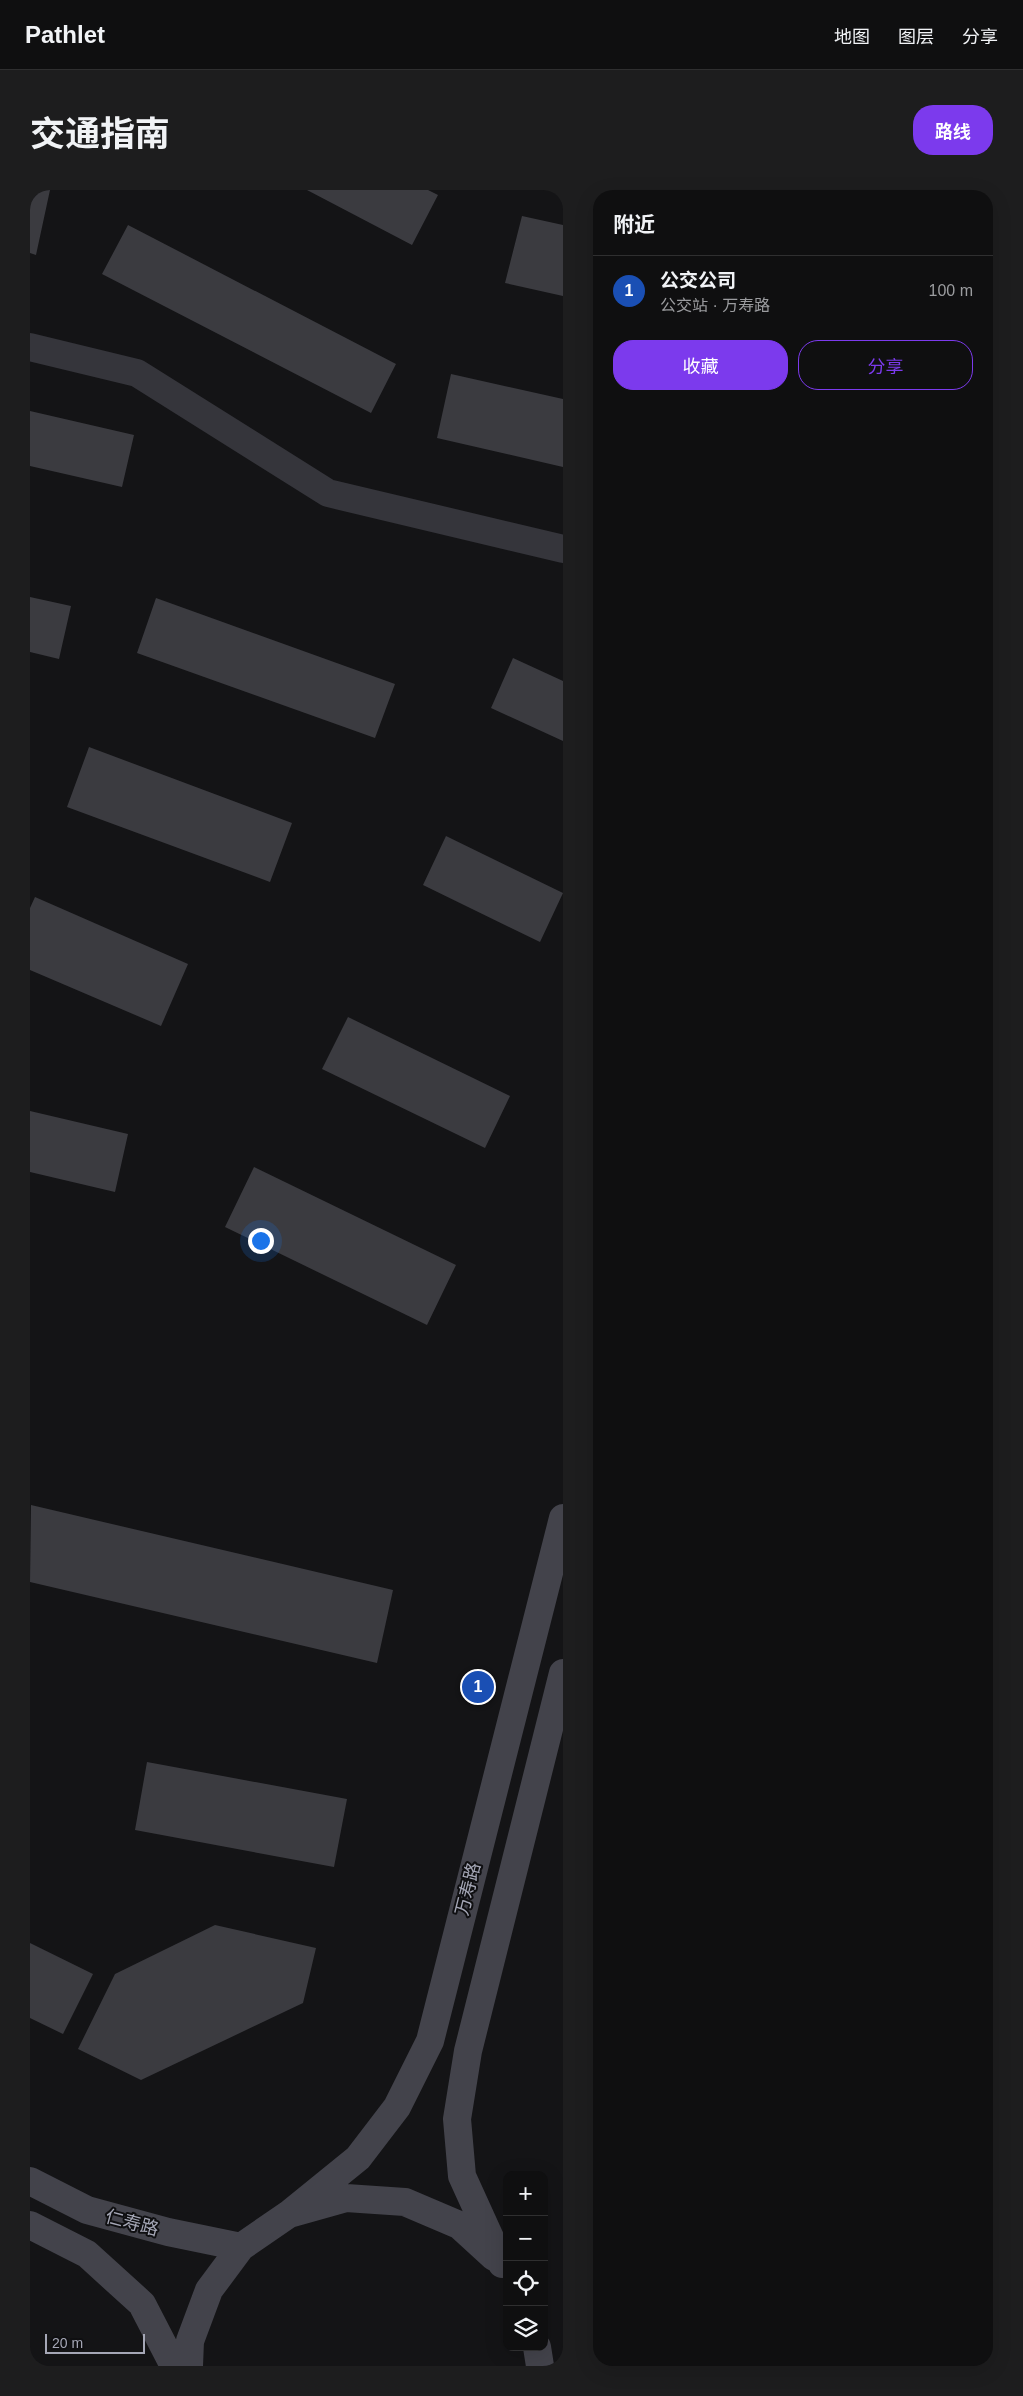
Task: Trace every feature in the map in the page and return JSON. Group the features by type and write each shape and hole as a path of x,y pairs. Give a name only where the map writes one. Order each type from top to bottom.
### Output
{"main road":[{"name":"万寿路","path":"289,2214 358,2158 397,2107 430,2041 563,1518"},
{"path":"503,2264 462,2176 458,2119 468,2051 563,1673"},
{"name":"仁寿路","path":"30,2181 87,2210 168,2232 241,2246"},
{"path":"189,2366 190,2341 208,2290 241,2246 289,2214 346,2198 405,2202 459,2225 503,2266"},
{"path":"30,2225 87,2254 142,2304 174,2366"},
{"path":"538,2351 540,2366"}],"street":[{"path":"30,347 137,373 328,494 563,549"}],"building":[{"path":"30,190 50,190 36,255 30,253"},
{"path":"307,190 428,190 438,195 412,245"},
{"path":"522,216 563,225 563,296 505,283"},
{"path":"128,225 396,364 371,413 102,274"},
{"path":"451,374 563,399 563,467 437,438"},
{"path":"30,411 134,435 122,487 30,466"},
{"path":"30,597 71,606 59,659 30,652"},
{"path":"156,598 395,684 375,738 137,653"},
{"path":"513,658 563,681 563,741 491,708"},
{"path":"89,747 292,823 270,882 67,807"},
{"path":"446,836 563,893 540,942 423,885"},
{"path":"35,897 188,964 161,1026 30,970 30,908"},
{"path":"348,1017 510,1096 485,1148 322,1069"},
{"path":"30,1111 128,1134 115,1192 30,1172"},
{"path":"254,1167 456,1265 427,1325 225,1227"},
{"path":"31,1505 393,1590 377,1663 30,1582"},
{"path":"147,1762 347,1799 334,1867 135,1830"},
{"path":"215,1925 316,1948 303,2003 141,2080 78,2049 115,1974"},
{"path":"30,1943 93,1974 63,2034 30,2018"}],"place":[{"name":"公交公司","path":"478,1687"}]}
